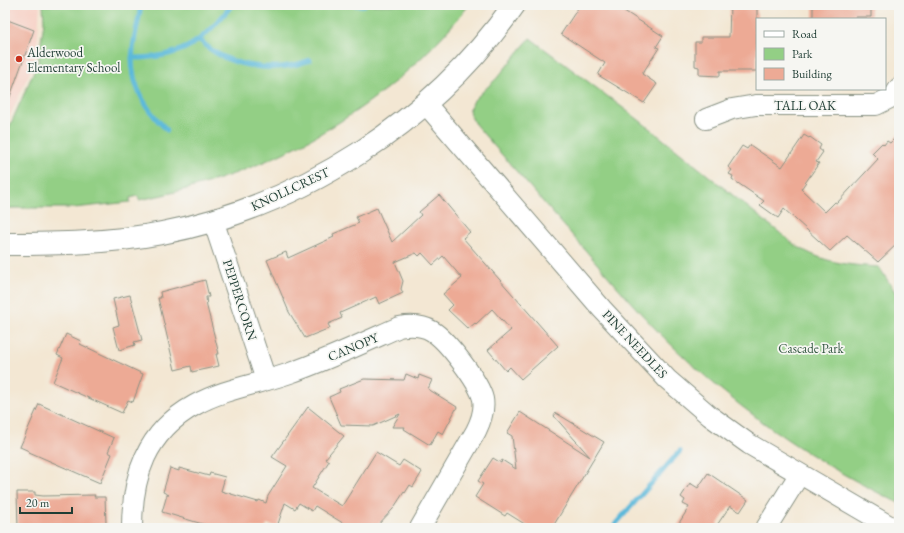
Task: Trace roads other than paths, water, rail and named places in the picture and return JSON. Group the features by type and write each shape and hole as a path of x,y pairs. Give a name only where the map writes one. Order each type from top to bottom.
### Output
{"street":[{"name":"KNOLLCREST","path":"5,244 104,242 161,233 213,220 266,201 326,172 394,128 425,103 468,61 514,5"},
{"name":"TALL OAK","path":"706,119 732,109 756,105 876,105 894,96 899,88"},
{"name":"PINE NEEDLES","path":"425,103 645,356 692,400 729,431 799,475 892,528"},
{"name":"PEPPERCORN","path":"213,220 266,380"},
{"name":"CANOPY","path":"132,528 132,507 135,483 144,458 160,433 174,419 194,405 310,366 399,327 414,326 427,329 437,335 474,378 483,399 480,424 420,528"},
{"path":"766,528 799,475"}],"waterway":[{"path":"141,5 132,60 135,83 151,113 167,130"},
{"path":"132,58 165,55 190,46 210,29 232,5"},
{"path":"356,5 364,5"},
{"path":"200,40 224,57 252,66 282,67 310,60"},
{"path":"612,528 680,451"}],"place":[{"name":"Alderwood Elementary School","path":"19,59"}],"park label":[{"name":"Cascade Park","path":"811,348"}]}
